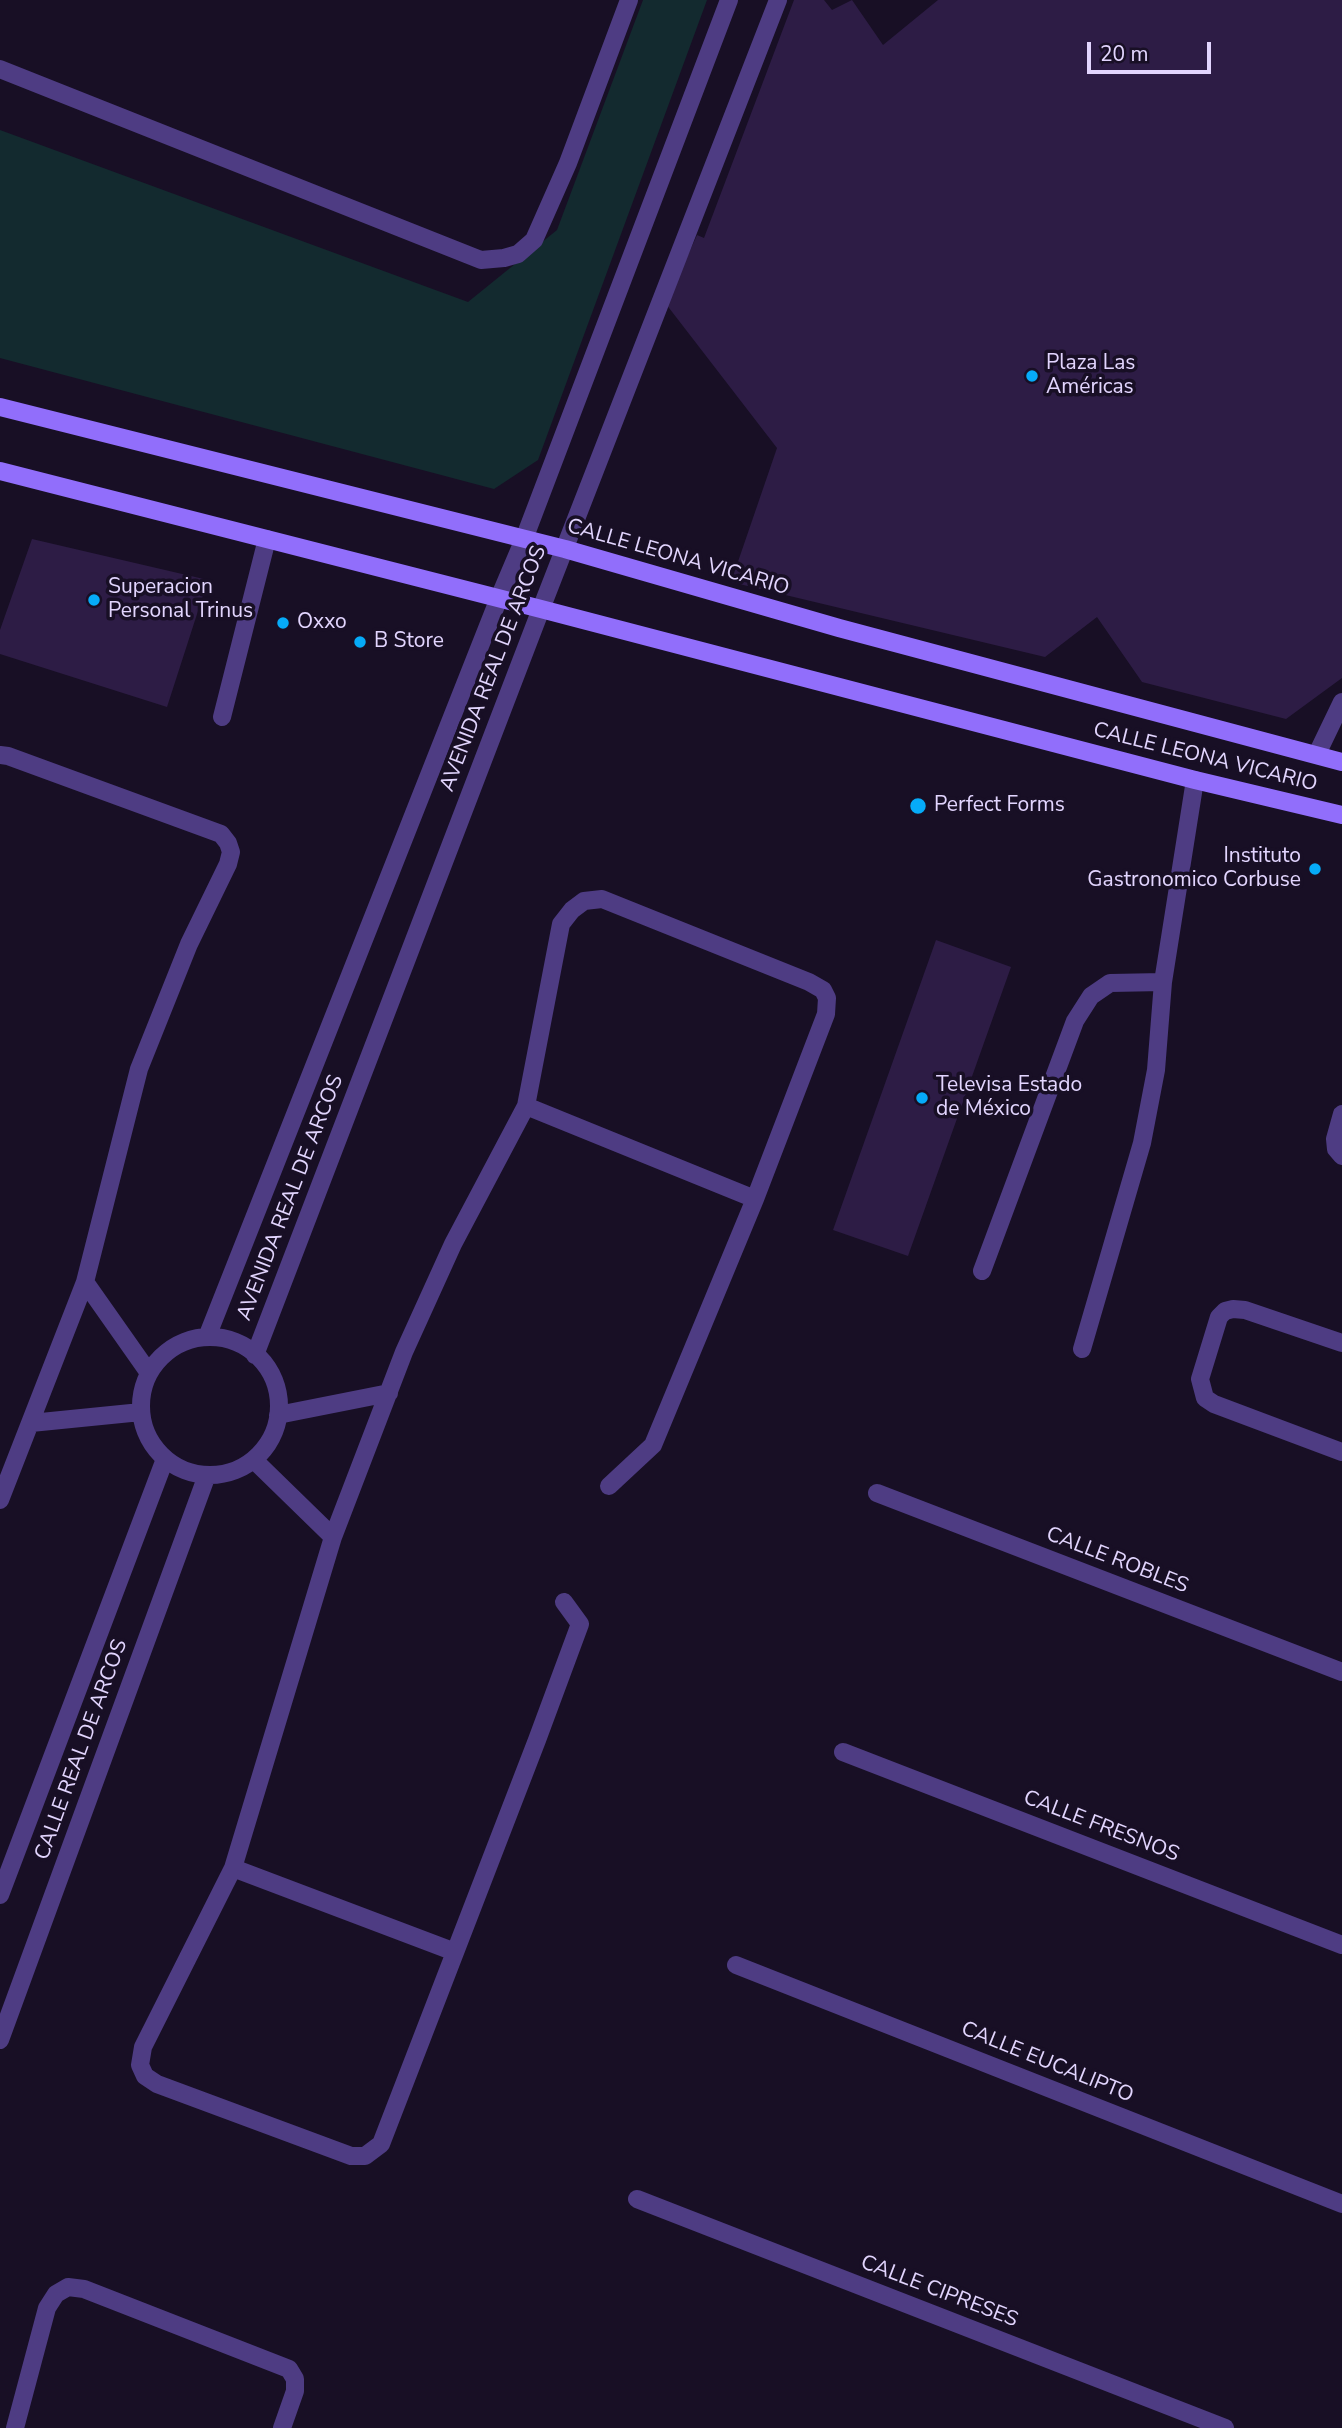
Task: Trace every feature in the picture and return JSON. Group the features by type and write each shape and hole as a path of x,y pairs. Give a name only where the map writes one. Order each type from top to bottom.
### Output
{"main road":[{"name":"CALLE LEONA VICARIO","path":"0,407 565,549 852,631 1342,762"},
{"name":"CALLE LEONA VICARIO","path":"0,471 1195,780 1342,815"}],"street":[{"path":"0,69 481,260 504,258 518,254 534,240 568,163 629,0"},
{"name":"AVENIDA REAL DE ARCOS","path":"207,1337 524,539 729,0"},
{"name":"AVENIDA REAL DE ARCOS","path":"255,1355 778,0"},
{"path":"222,717 267,539"},
{"path":"1317,754 1342,702"},
{"path":"0,755 221,834 228,842 230,852 228,864 189,944 139,1069 85,1282 0,1500"},
{"path":"1082,1349 1142,1143 1156,1070 1163,982 1195,780"},
{"path":"564,1601 580,1624 381,2144 365,2156 351,2156 157,2084 145,2076 140,2065 143,2047 233,1868 333,1537 404,1352 453,1244 526,1106 561,924 572,909 584,901 602,899 796,977 823,990 827,999 826,1014 755,1199 653,1445 609,1486"},
{"path":"982,1271 1075,1021 1091,996 1110,983 1163,982"},
{"path":"526,1106 755,1199"},
{"path":"1342,1114 1335,1139 1335,1150 1342,1156"},
{"path":"85,1282 149,1373"},
{"path":"1342,1343 1245,1310 1225,1311 1219,1317 1200,1379 1205,1398 1214,1404 1342,1452"},
{"path":"207,1337 233,1341 255,1355 269,1372 278,1392 278,1415 274,1432 266,1447 254,1460 232,1472 207,1475 184,1470 165,1459 153,1446 145,1430 141,1412 142,1392 149,1373 164,1355 184,1342 207,1337"},
{"path":"278,1415 389,1393"},
{"path":"31,1423 141,1412"},
{"name":"CALLE REAL DE ARCOS","path":"0,1895 165,1459"},
{"path":"254,1460 333,1537"},
{"name":"CALLE REAL DE ARCOS","path":"0,2040 207,1475"},
{"name":"CALLE ROBLES","path":"877,1493 1342,1672"},
{"name":"CALLE FRESNOS","path":"843,1752 1342,1945"},
{"path":"233,1868 455,1952"},
{"name":"CALLE EUCALIPTO","path":"736,1965 1342,2204"},
{"name":"CALLE CIPRESES","path":"637,2199 1225,2428"},
{"path":"15,2428 47,2308 55,2294 68,2287 84,2289 289,2370 295,2379 295,2391 282,2428"}],"green space":[{"path":"643,0 707,0 538,460 494,489 0,358 0,130 468,302 557,230"}],"building":[{"name":"Plaza Las Américas","path":"794,0 824,0 832,10 852,0 883,45 938,0 1342,0 1342,678 1286,719 1142,682 1097,617 1045,657 731,582 777,448 666,304 697,235 704,238"},
{"path":"32,539 208,580 167,707 0,654 0,630"},
{"name":"Televisa Estado de México","path":"936,940 1011,967 908,1256 833,1230"}],"place":[{"name":"Plaza Las Américas","path":"1032,376"},
{"name":"Superacion Personal Trinus","path":"94,600"},
{"name":"Oxxo","path":"283,623"},
{"name":"B Store","path":"360,642"},
{"name":"Perfect Forms","path":"918,806"},
{"name":"Instituto Gastronomico Corbuse","path":"1315,869"},
{"name":"Televisa Estado de México","path":"922,1098"}]}
